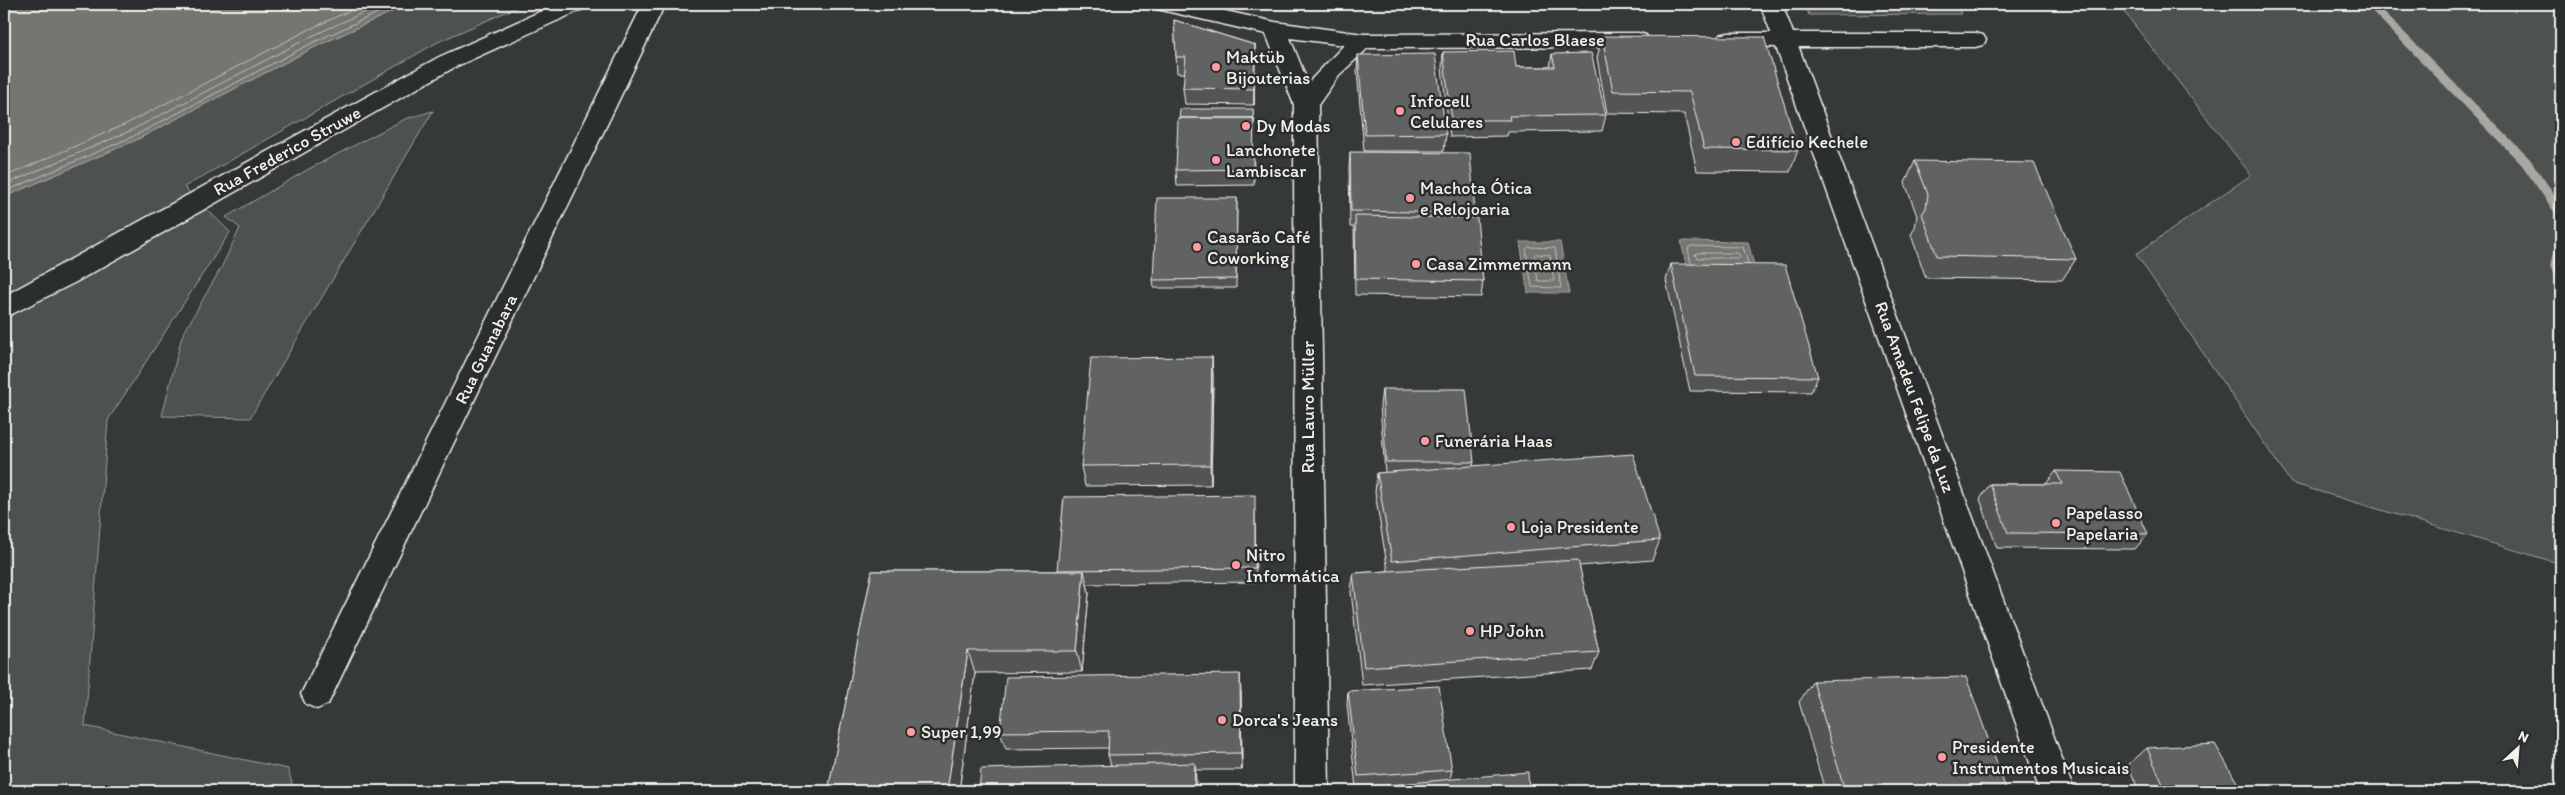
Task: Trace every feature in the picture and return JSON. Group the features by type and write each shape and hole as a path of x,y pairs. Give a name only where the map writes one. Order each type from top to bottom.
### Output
{"main road":[{"name":"Rua Frederico Struwe","path":"4,308 67,275 447,62 575,4"},
{"name":"Rua Guanabara","path":"317,694 644,28 654,4"},
{"path":"1165,4 1275,29 1363,41"},
{"name":"Rua Amadeu Felipe da Luz","path":"1771,4 2057,791"},
{"name":"Rua Lauro Müller","path":"1275,29 1306,105 1312,791"},
{"name":"Rua Carlos Blaese","path":"1363,41 1657,40"},
{"path":"1706,40 1974,40"},
{"path":"1306,105 1319,82 1338,61 1363,41"}],"shaded area":[{"path":"409,4 524,4 438,42 184,187 230,232 108,420 85,726 288,769 294,791 4,791 4,197 134,141 317,46"},
{"path":"1805,4 1956,4 1961,14 1809,15"},
{"path":"2118,4 2561,4 2561,564 2291,483 2136,254 2251,175"},
{"path":"433,111 250,418 162,416 182,336 222,266 240,228 226,217 307,170 405,119"}],"water":[{"path":"4,4 409,4 317,46 134,141 4,197"},
{"path":"1681,241 1748,242 1755,269 1687,269"},
{"path":"1520,242 1560,242 1569,293 1528,293"}],"building":[{"name":"Maktüb Bijouterias","path":"1174,20 1255,45 1254,89 1183,88 1186,57 1176,57"},
{"name":"Edifício Kechele","path":"1602,36 1764,37 1798,150 1704,149 1690,92 1613,91"},
{"path":"1514,51 1516,67 1555,67 1552,54 1591,53 1606,115 1509,116 1510,120 1452,120 1443,52"},
{"name":"Infocell Celulares","path":"1435,54 1446,134 1365,135 1358,55"},
{"path":"1180,109 1253,109 1254,118 1179,118"},
{"name":"Lanchonete Lambiscar","path":"1178,118 1254,118 1253,169 1176,170"},
{"name":"Machota Ótica e Relojoaria","path":"1350,152 1470,153 1475,213 1351,211"},
{"path":"1915,161 2034,163 2076,259 1937,256 1922,214 1926,208 1928,194"},
{"name":"Casarão Café Coworking","path":"1157,198 1237,198 1236,279 1153,280"},
{"name":"Casa Zimmermann","path":"1355,216 1477,218 1483,281 1356,279"},
{"path":"1671,264 1785,265 1818,377 1695,376"},
{"path":"1212,357 1210,465 1081,466 1091,358"},
{"name":"Funerária Haas","path":"1382,389 1466,389 1474,462 1386,462"},
{"name":"Loja Presidente","path":"1633,454 1660,540 1392,561 1377,473"},
{"name":"Papelasso Papelaria","path":"2056,471 2120,472 2148,534 2008,533 1990,484 2062,484"},
{"path":"1255,495 1255,568 1057,570 1064,497"},
{"name":"HP John","path":"1578,560 1599,652 1364,667 1353,573"},
{"name":"Super 1,99","path":"872,571 1084,571 1077,651 968,651 947,791 828,791"},
{"path":"1240,674 1241,753 1108,755 1109,731 1000,732 1006,677"},
{"path":"1966,677 2006,789 1845,791 1813,681"},
{"path":"1439,686 1452,770 1358,776 1348,691"},
{"path":"2215,744 2242,791 2166,791 2147,748"},
{"path":"1195,763 1194,791 979,791 981,769"},
{"path":"1528,772 1529,791 1367,791 1367,787"}],"waterway":[{"path":"2370,4 2526,162 2561,213"},
{"path":"2561,248 2557,266 2561,275"}],"place":[{"name":"Maktüb Bijouterias","path":"1216,67"},
{"name":"Infocell Celulares","path":"1400,111"},
{"name":"Dy Modas","path":"1246,126"},
{"name":"Edifício Kechele","path":"1736,142"},
{"name":"Lanchonete Lambiscar","path":"1216,160"},
{"name":"Machota Ótica e Relojoaria","path":"1410,198"},
{"name":"Casarão Café Coworking","path":"1197,247"},
{"name":"Casa Zimmermann","path":"1416,264"},
{"name":"Funerária Haas","path":"1425,441"},
{"name":"Papelasso Papelaria","path":"2056,523"},
{"name":"Loja Presidente","path":"1511,527"},
{"name":"Nitro Informática","path":"1236,565"},
{"name":"HP John","path":"1470,631"},
{"name":"Dorca's Jeans","path":"1222,720"},
{"name":"Super 1,99","path":"911,732"},
{"name":"Presidente Instrumentos Musicais","path":"1942,757"}]}
